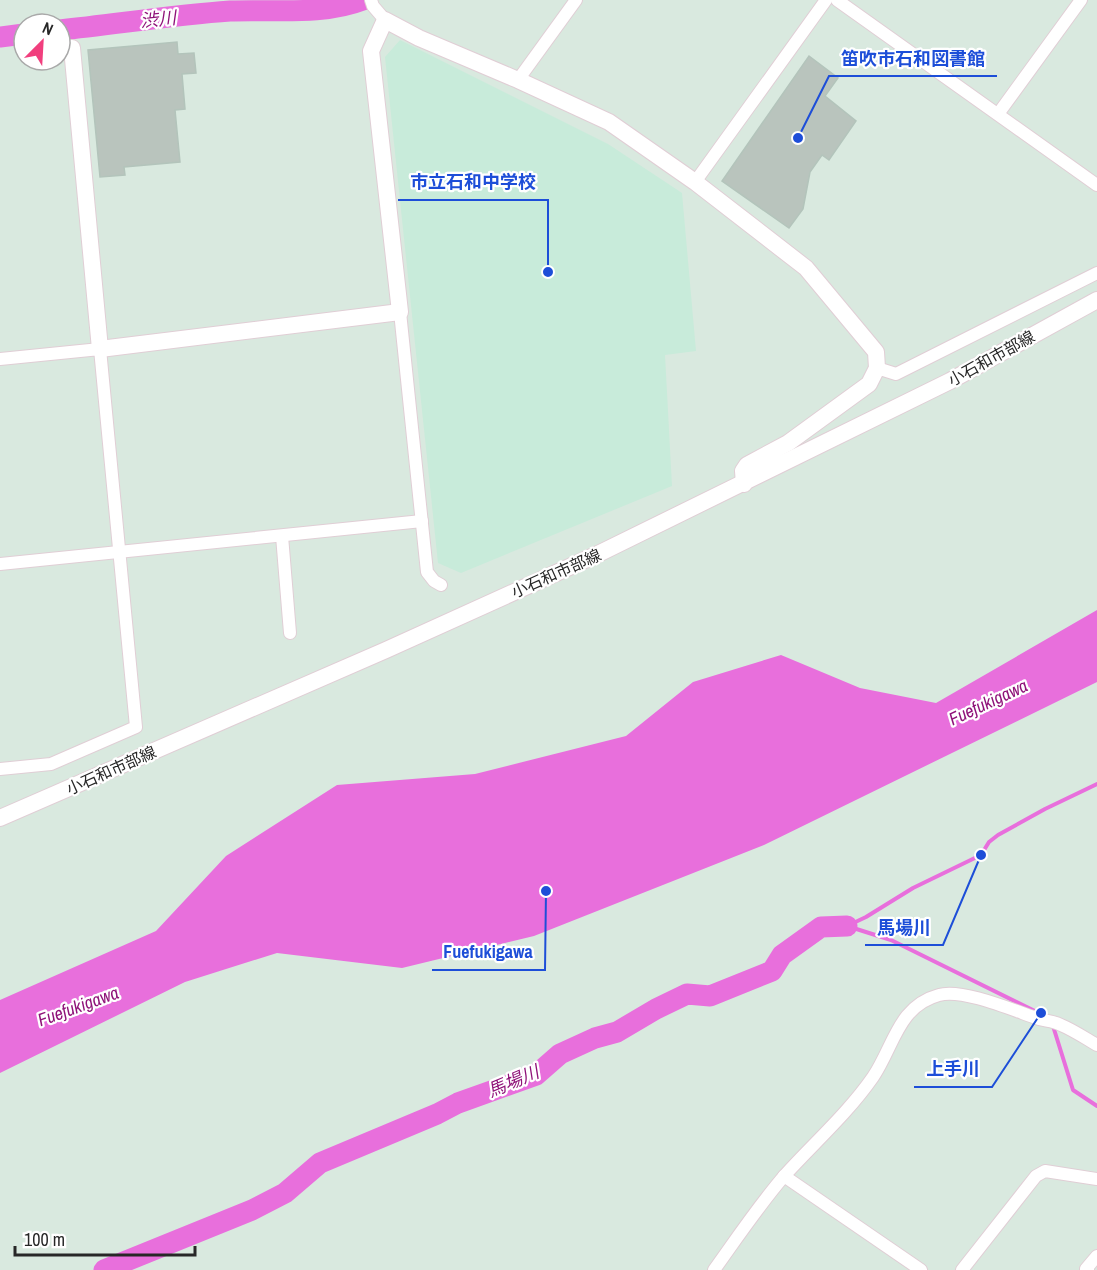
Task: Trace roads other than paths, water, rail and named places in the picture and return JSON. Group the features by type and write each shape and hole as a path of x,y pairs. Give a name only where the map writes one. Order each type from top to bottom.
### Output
{"street":[{"path":"518,80 576,0"},
{"path":"695,182 826,0"},
{"path":"837,0 1097,185"},
{"path":"998,114 1081,0"},
{"path":"372,3 386,20 419,38 609,122 695,182 806,268 876,352 877,368 869,384 788,443 747,465 743,471 744,484"},
{"path":"386,20 371,51 427,572 434,581 441,585"},
{"path":"0,769 51,764 136,728 72,48"},
{"path":"877,368 896,374 1097,273"},
{"name":"小石和市部線","path":"0,818 546,578 744,484 950,381 1097,300"},
{"path":"0,359 400,312"},
{"path":"0,564 120,554 422,521"},
{"path":"282,536 290,633"},
{"path":"714,1270 784,1176 873,1078 902,1022 913,1007 941,994 956,993 1059,1023 1097,1044"},
{"path":"962,1270 1035,1176 1045,1171 1097,1179"},
{"path":"784,1176 921,1270"},
{"path":"1088,1270 1086,1269 1097,1256"}],"water":[{"path":"1097,610 1097,682 764,845 534,936 402,968 277,953 185,982 0,1073 0,1000 156,931 226,856 337,785 475,774 626,736 693,682 781,655 860,688 936,703"}],"waterway":[{"name":"渋川","path":"72,29 230,11 315,10 363,0"},
{"name":"渋川","path":"0,37 12,36"},
{"name":"馬場川","path":"847,926 913,888 981,855 989,842 998,835 1097,784"},
{"path":"847,926 891,940 1045,1016"},
{"name":"馬場川","path":"104,1270 252,1210 285,1193 320,1163 458,1103 536,1075 560,1054 595,1038 617,1032 687,994 710,996 772,971 782,955 821,927 847,926"},
{"path":"1053,1026 1073,1090 1097,1106"}],"place":[{"name":"笛吹市石和図書館","path":"798,138"},
{"name":"市立石和中学校","path":"548,272"},
{"name":"馬場川","path":"981,855"},
{"name":"Fuefukigawa","path":"546,891"},
{"name":"上手川","path":"1041,1013"}]}
